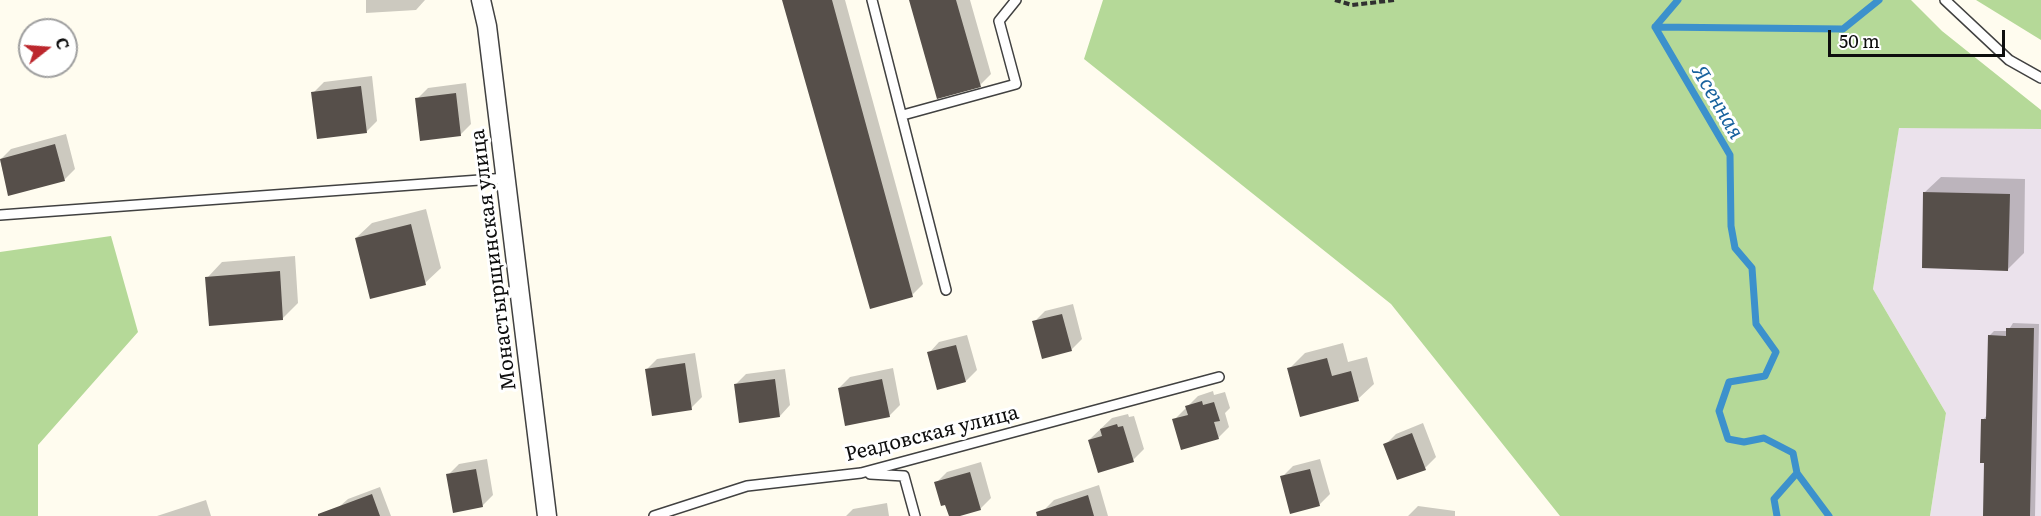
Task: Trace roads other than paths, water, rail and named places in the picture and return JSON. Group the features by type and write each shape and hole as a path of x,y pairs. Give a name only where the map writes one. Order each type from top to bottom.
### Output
{"street":[{"name":"Монастырщинская улица","path":"481,0 487,26 507,178 547,516"}],"lane":[{"path":"873,0 946,290"},
{"path":"903,114 1016,84 999,21 1016,0"},
{"path":"1945,0 2009,60 2041,78"},
{"path":"0,215 507,178"},
{"name":"Реадовская улица","path":"654,516 747,486 861,473 1219,377"},
{"path":"861,473 904,476 915,516"}],"waterway":[{"name":"Ясенная","path":"1678,0 1655,27 1730,155 1731,226 1735,248 1752,268 1756,324 1776,352 1765,376 1729,382 1719,411 1728,439 1744,442 1764,438 1793,453 1797,473 1774,499 1777,516"},
{"path":"1655,27 1843,29 1879,0"},
{"path":"1797,473 1829,516"}]}
